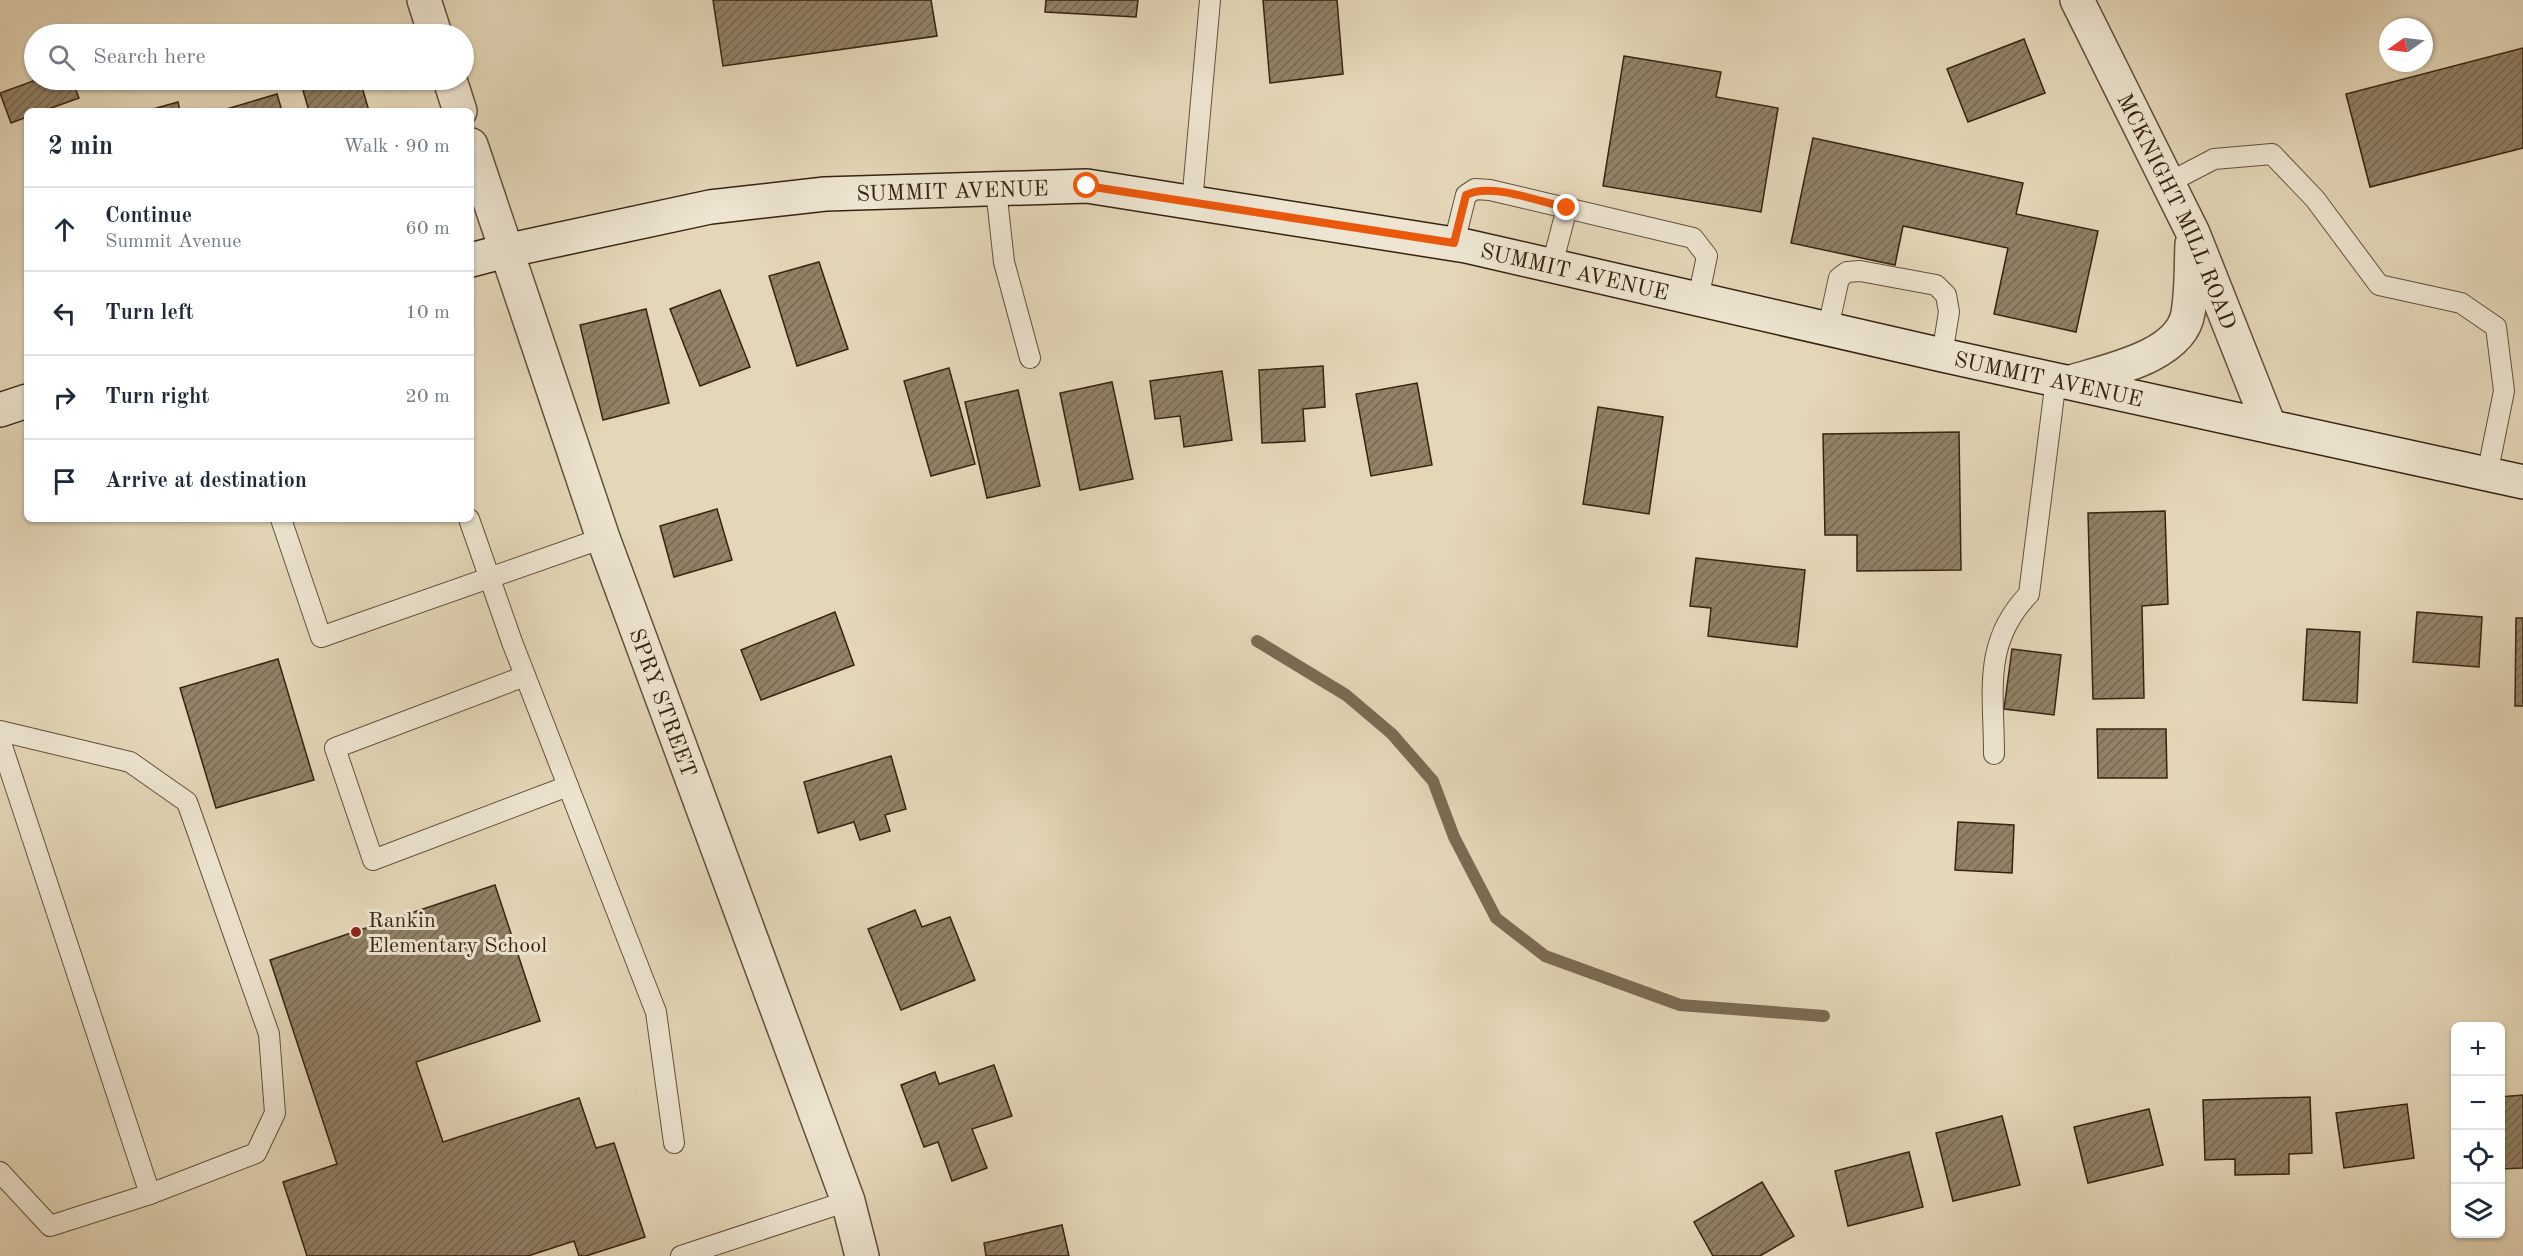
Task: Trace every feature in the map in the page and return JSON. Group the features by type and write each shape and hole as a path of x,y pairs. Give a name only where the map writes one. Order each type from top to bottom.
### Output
{"main road":[{"path":"424,0 432,24"},
{"name":"MCKNIGHT MILL ROAD","path":"2077,0 2193,233 2269,425"},
{"path":"453,90 459,108"},
{"name":"SPRY STREET","path":"474,154 603,538 848,1201 862,1256"},
{"name":"SUMMIT AVENUE","path":"474,259 710,207 825,194 1087,186 1454,243 1942,355 2523,482"},
{"path":"2063,380 2144,358 2162,349 2178,336 2188,315 2193,233"},
{"path":"0,410 24,402"}],"lane":[{"path":"1192,202 1210,0"},
{"path":"2168,183 2214,159 2272,154 2315,199 2379,285 2462,303 2496,327 2504,391 2487,475"},
{"path":"996,189 1004,262 1030,358"},
{"path":"1454,243 1466,195 1476,189 1490,190 1693,238 1707,256 1698,299"},
{"path":"1552,265 1567,208"},
{"path":"1828,328 1839,278 1847,272 1860,271 1936,285 1946,295 1949,312 1942,355"},
{"path":"1994,754 1994,664 1999,639 2014,610 2030,594 2063,380"},
{"path":"282,522 321,637 603,538"},
{"path":"470,522 525,676 657,1012 674,1143"},
{"path":"525,676 335,748 373,860 568,786"},
{"path":"0,731 130,762 187,802 269,1034 274,1113 256,1153 150,1194 50,1226 0,1172"},
{"path":"0,740 150,1194"},
{"path":"681,1256 713,1251 848,1201"}],"building":[{"path":"713,0 931,0 937,36 723,66"},
{"path":"1046,0 1138,0 1136,17 1045,12"},
{"path":"1263,0 1337,0 1343,74 1270,83"},
{"path":"2024,39 2045,93 1968,122 1947,69"},
{"path":"2523,48 2523,148 2370,187 2346,94"},
{"path":"1624,56 1721,72 1716,97 1778,108 1761,212 1603,186"},
{"path":"24,84 24,90 76,90 79,98 51,108 24,108 24,118 11,123 0,93"},
{"path":"303,90 363,90 368,108 308,108"},
{"path":"277,94 281,108 230,108"},
{"path":"178,102 179,108 157,108"},
{"path":"1813,138 2023,183 2016,214 2098,231 2076,332 1994,314 2008,248 1903,226 1895,265 1791,243"},
{"path":"819,262 848,349 797,366 769,276"},
{"path":"720,290 750,367 700,386 670,309"},
{"path":"646,309 669,403 603,420 580,325"},
{"path":"1323,366 1325,407 1303,409 1305,441 1262,443 1259,370"},
{"path":"949,368 975,464 931,476 904,381"},
{"path":"1222,371 1232,440 1184,447 1180,416 1155,419 1150,381"},
{"path":"1112,382 1133,479 1080,490 1060,393"},
{"path":"1417,383 1432,465 1371,476 1356,394"},
{"path":"1018,390 1040,486 987,498 965,402"},
{"path":"1598,407 1663,417 1649,514 1583,504"},
{"path":"1959,432 1961,570 1857,571 1857,535 1825,535 1823,434"},
{"path":"717,509 732,560 674,577 660,526"},
{"path":"2165,511 2168,604 2142,606 2144,698 2093,699 2088,513"},
{"path":"1696,558 1805,570 1797,647 1708,636 1711,608 1690,606"},
{"path":"835,612 854,665 761,700 741,650"},
{"path":"2417,612 2482,617 2479,667 2413,662"},
{"path":"2516,618 2523,618 2523,706 2515,706"},
{"path":"2307,629 2360,632 2357,703 2303,700"},
{"path":"2012,649 2061,655 2054,715 2004,709"},
{"path":"278,659 314,780 216,808 180,688"},
{"path":"2097,729 2166,729 2167,778 2098,778"},
{"path":"891,756 906,809 885,815 890,831 860,840 854,822 818,833 804,782"},
{"path":"1958,822 2014,825 2012,873 1955,870"},
{"path":"495,885 540,1021 416,1062 443,1142 579,1098 596,1148 614,1143 645,1237 586,1256 579,1256 574,1241 528,1256 307,1256 283,1182 337,1164 270,960"},
{"path":"915,910 922,927 950,917 975,980 901,1010 868,929"},
{"path":"994,1065 1012,1116 972,1129 987,1168 952,1181 938,1142 924,1147 901,1085 935,1072 939,1084"},
{"path":"2523,1095 2523,1168 2505,1169 2505,1097"},
{"path":"2310,1097 2312,1153 2289,1154 2289,1174 2235,1175 2235,1159 2205,1160 2203,1100"},
{"path":"2407,1104 2414,1158 2344,1168 2336,1113"},
{"path":"2149,1109 2163,1165 2088,1183 2074,1127"},
{"path":"2002,1116 2020,1185 1953,1201 1936,1133"},
{"path":"1909,1152 1923,1207 1848,1226 1835,1171"},
{"path":"1762,1182 1794,1236 1760,1256 1713,1256 1694,1222"},
{"path":"1062,1225 1069,1256 986,1256 984,1243"}],"waterway":[{"path":"1257,641 1346,695 1392,734 1433,781 1454,837 1496,918 1545,956 1680,1005 1824,1016"}],"place":[{"name":"Rankin Elementary School","path":"356,932"}],"route":[{"path":"1087,186 1454,243 1466,195 1476,189 1490,190 1567,208"}]}
